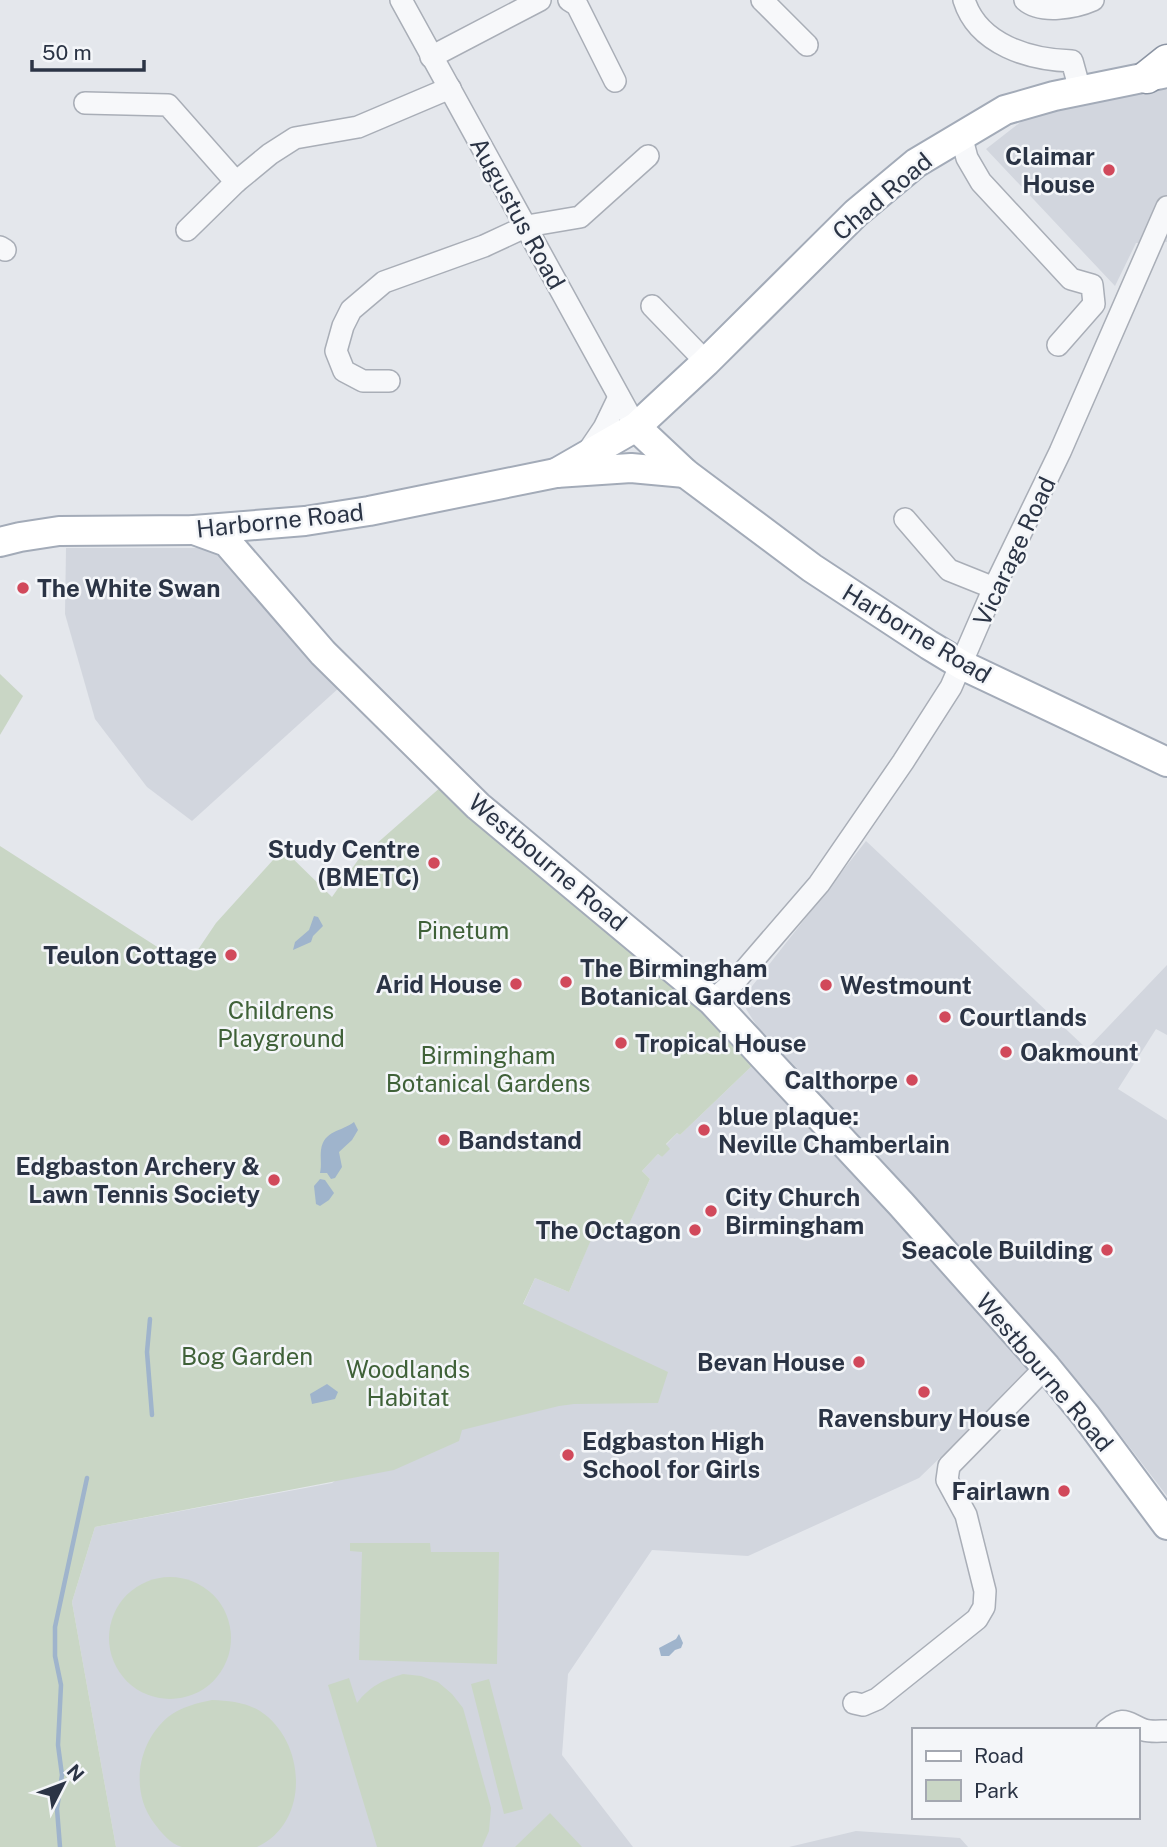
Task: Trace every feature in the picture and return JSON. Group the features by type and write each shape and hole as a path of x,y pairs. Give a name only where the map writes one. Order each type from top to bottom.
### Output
{"main road":[{"name":"Chad Road","path":"633,412 706,362 856,213 916,163 1005,110 1080,90 1162,73"},
{"name":"Harborne Road","path":"556,473 584,458 633,412 685,473 813,568 962,665 1167,762"},
{"name":"Harborne Road","path":"0,542 59,531 194,530 232,534 369,511 556,473 631,468 685,473"},
{"name":"Westbourne Road","path":"232,534 272,592 323,653 478,806 712,1001 901,1204 1046,1367 1167,1525"}],"street":[{"name":"Augustus Road","path":"401,0 430,57 633,412"},
{"path":"430,57 540,0"},
{"path":"569,0 577,5 615,81"},
{"path":"762,0 807,45"},
{"path":"964,0 979,26 1005,47 1037,57 1072,61 1080,90"},
{"path":"1025,0 1031,5 1055,8 1093,0"},
{"path":"187,230 270,153 295,138 358,127 450,88"},
{"path":"85,103 169,105 236,182"},
{"path":"961,135 967,158 981,183 1070,279 1099,287 1123,306"},
{"path":"389,381 363,381 344,371 336,351 351,310 384,282 484,246 527,226 580,216 648,156"},
{"name":"Vicarage Road","path":"712,1001 737,979 819,884 945,697 1060,452 1167,206"},
{"path":"1058,345 1094,304 1092,285"},
{"path":"652,306 706,362"},
{"path":"905,519 949,570 994,588"},
{"path":"854,1703 863,1705 877,1699 897,1676 977,1619 984,1606 985,1591 966,1515 947,1480 949,1466 1046,1367"},
{"path":"1110,1728 1122,1721 1131,1722 1145,1730 1167,1731"}],"shaded area":[{"path":"1163,87 1167,90 1167,242 1136,243 1115,286 986,149 1031,114"},
{"path":"66,548 212,548 244,576 340,687 192,821 147,787 95,719 65,614"},
{"path":"866,841 1087,1049 1167,965 1167,1035 1156,1029 1118,1089 1167,1120 1167,1496 1088,1393 986,1277 762,1034 746,1009 745,1000 749,990"},
{"name":"Edgbaston High School for Girls","path":"755,1063 911,1231 1031,1370 919,1478 748,1556 652,1550 568,1674 562,1755 633,1847 116,1847 72,1602 95,1527 332,1483 476,1385 523,1305 535,1278 569,1292 596,1227 623,1236 650,1179 642,1171 658,1154 662,1157 666,1145 677,1133 680,1135"},
{"path":"856,1831 960,1838 968,1847 789,1847"}],"green space":[{"path":"0,674 23,696 0,735"},
{"path":"442,786 657,970 755,1063 680,1135 677,1133 666,1144 670,1149 662,1157 658,1154 642,1171 650,1179 623,1237 596,1228 569,1292 535,1278 523,1304 668,1372 658,1403 559,1406 462,1430 459,1441 394,1470 95,1527 72,1602 116,1847 0,1847 0,846 187,966 216,923 283,849 332,897 358,860"},
{"path":"350,1543 430,1543 431,1552 499,1552 497,1664 359,1660 362,1552 350,1551"},
{"path":"170,1577 193,1582 213,1595 226,1615 231,1638 226,1661 213,1681 193,1694 170,1699 147,1694 127,1681 114,1661 109,1638 114,1615 127,1595 147,1582"},
{"path":"403,1674 438,1682 463,1708 491,1808 489,1831 482,1847 377,1847 328,1685 349,1678 357,1703 377,1684"},
{"path":"489,1679 523,1809 504,1814 471,1684"},
{"path":"212,1700 243,1704 260,1711 275,1724 287,1741 294,1761 294,1801 287,1819 275,1835 257,1847 182,1847 166,1837 154,1823 142,1797 140,1768 149,1740 168,1717 195,1704"},
{"path":"550,1813 582,1847 515,1847"}],"water":[{"path":"314,916 318,917 323,926 311,942 293,950 295,942 309,930"},
{"path":"354,1122 358,1130 339,1152 342,1167 335,1178 331,1179 327,1173 320,1173 323,1143 329,1135"},
{"path":"320,1179 325,1180 334,1193 320,1206 316,1204 314,1186"},
{"path":"327,1384 338,1392 335,1399 312,1404 310,1394"},
{"path":"679,1634 683,1643 681,1648 669,1656 661,1656 659,1648 676,1639"}],"waterway":[{"path":"150,1319 147,1352 152,1415"},
{"path":"60,1847 57,1809 62,1775 58,1745 61,1685 55,1656 55,1627 87,1478"}],"place":[{"name":"Claimar House","path":"1109,170"},
{"name":"The White Swan","path":"23,588"},
{"name":"Study Centre (BMETC)","path":"434,863"},
{"name":"Teulon Cottage","path":"231,955"},
{"name":"The Birmingham Botanical Gardens","path":"566,982"},
{"name":"Arid House","path":"516,984"},
{"name":"Westmount","path":"826,985"},
{"name":"Courtlands","path":"945,1017"},
{"name":"Tropical House","path":"621,1043"},
{"name":"Oakmount","path":"1006,1052"},
{"name":"Calthorpe","path":"912,1080"},
{"name":"blue plaque: Neville Chamberlain","path":"704,1130"},
{"name":"Bandstand","path":"444,1140"},
{"name":"Edgbaston Archery & Lawn Tennis Society","path":"274,1180"},
{"name":"City Church Birmingham","path":"711,1211"},
{"name":"The Octagon","path":"695,1230"},
{"name":"Seacole Building","path":"1107,1250"},
{"name":"Bevan House","path":"859,1362"},
{"name":"Ravensbury House","path":"924,1392"},
{"name":"Edgbaston High School for Girls","path":"568,1455"},
{"name":"Fairlawn","path":"1064,1491"}],"park label":[{"name":"Pinetum","path":"463,930"},
{"name":"Childrens Playground","path":"281,1024"},
{"name":"Birmingham Botanical Gardens","path":"488,1069"},
{"name":"Bog Garden","path":"247,1356"},
{"name":"Woodlands Habitat","path":"408,1383"}]}
